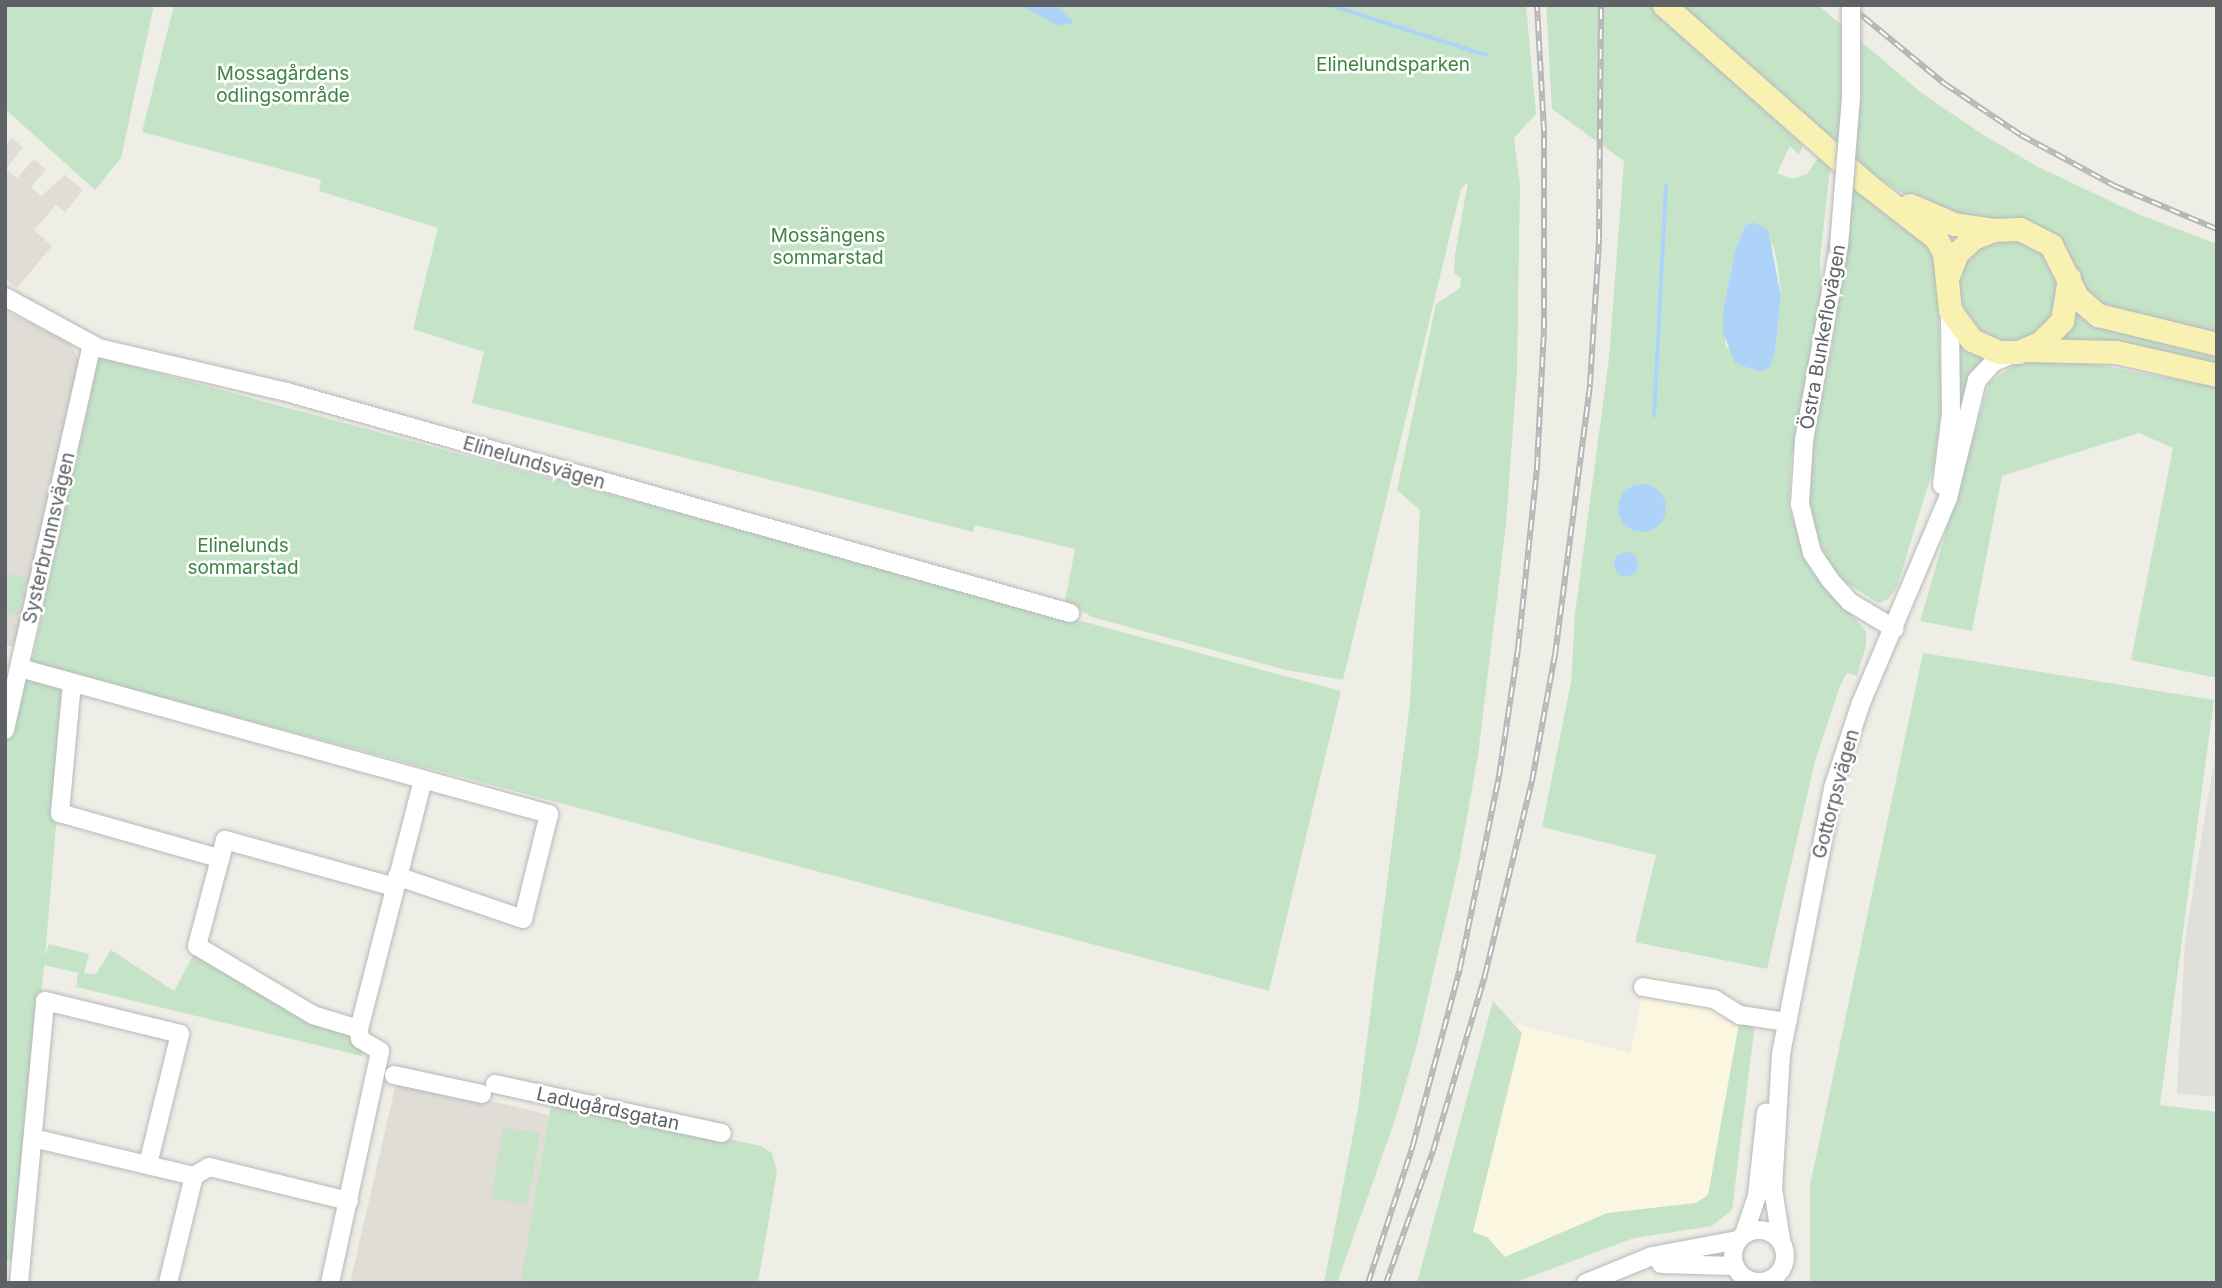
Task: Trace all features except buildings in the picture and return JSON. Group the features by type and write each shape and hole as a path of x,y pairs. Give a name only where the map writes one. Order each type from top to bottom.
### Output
{"main road":[{"path":"1664,5 1832,154 1936,239 1944,253 1950,310 1972,340 1999,352 2116,352 2217,375"},
{"path":"1832,154 1916,209 1954,224 1994,230 2020,229 2043,238 2060,256 2077,297 2098,316 2217,344"},
{"path":"1947,284 1957,253 1973,238 1994,230"},
{"path":"2022,351 2053,334 2062,321 2069,278"}],"street":[{"name":"Östra Bunkeflovägen","path":"1851,5 1851,96 1839,246 1804,441 1800,504 1812,553 1830,580 1850,602 1895,629"},
{"name":"Elinelundsvägen","path":"5,297 92,345 283,391 1070,613"},
{"name":"Gottorpsvägen","path":"1918,576 1947,453 1950,310"},
{"name":"Systerbrunnsvägen","path":"5,730 92,345"},
{"name":"Gottorpsvägen","path":"1781,1055 1773,1189 1786,1258 1776,1279 1760,1283 1740,1275 1741,1237 1757,1196 1766,1113 1781,1055 1833,788 1861,703 1918,576 1948,498 1977,380 1994,362 2022,351"},
{"path":"20,668 549,814 523,919 395,881 225,840 197,946 313,1015 359,1029"},
{"path":"72,683 61,813 220,859"},
{"path":"330,1283 349,1201 385,1073 380,1051 360,1039 359,1029 395,881 424,779"},
{"path":"1643,987 1714,999 1740,1015 1787,1022"},
{"path":"19,1283 45,1001 180,1034 148,1164"},
{"name":"Ladugårdsgatan","path":"385,1073 489,1089 722,1133"},
{"path":"33,1138 194,1176"},
{"path":"168,1283 194,1176 209,1167 349,1201"},
{"path":"1586,1283 1652,1256 1741,1237 1764,1229 1781,1240"},
{"path":"1601,1283 1636,1269 1674,1262 1740,1275"}],"shaded area":[{"path":"12,138 23,148 6,169 17,178 34,159 46,170 31,187 41,196 65,175 83,190 65,212 56,205 34,230 52,246 17,288 5,279 5,146"},
{"path":"5,311 69,342 80,362 19,648 5,645"},
{"path":"2217,742 2217,1097 2177,1093 2185,940"},
{"path":"1647,974 1707,988 1746,1009 1713,1199 1543,1257 1440,1262 1506,1022 1630,1053"},
{"path":"397,1079 550,1115 520,1283 350,1283"}],"green space":[{"path":"5,5 154,5 121,158 95,190 5,109"},
{"name":"Mossängens sommarstad","path":"174,5 1526,5 1536,114 1514,138 1520,185 1517,372 1506,525 1478,755 1459,862 1417,1045 1396,1117 1337,1283 1324,1283 1358,1109 1410,703 1420,510 1397,490 1436,304 1460,288 1461,278 1454,273 1455,254 1468,182 1461,189 1343,680 1286,670 1092,617 1065,601 1075,549 975,525 973,532 472,403 484,352 413,329 438,228 319,191 321,180 142,132"},
{"path":"1546,5 1649,5 1803,145 1799,155 1790,146 1777,173 1792,179 1807,174 1817,159 1826,160 1830,169 1820,259 1822,304 1791,460 1789,506 1807,564 1866,631 1866,646 1857,676 1847,673 1840,686 1815,761 1767,969 1635,942 1656,855 1542,827 1571,682 1575,614 1609,358 1624,161 1552,109","holes":["1752,222 1774,247 1781,297 1775,351 1726,348 1723,310 1735,251 1745,226"]},
{"path":"1680,5 1818,5 1923,94 1982,134 2036,166 2138,214 2217,244 2217,338 2090,300 2071,260 1979,221 1924,205 1897,190 1871,173"},
{"path":"1854,187 1929,245 1938,274 1941,411 1934,466 1897,587 1888,599 1878,603 1842,580 1829,564 1808,515 1812,442 1831,352"},
{"path":"2008,238 2028,242 2051,261 2056,270 2060,290 2056,310 2037,333 2028,338 2008,342 1988,338 1965,319 1960,310 1956,290 1960,270 1979,247 1988,242"},
{"path":"2074,309 2217,352 2217,369 2056,341"},
{"path":"1957,341 1986,357 1973,371 1961,415 1957,415"},
{"name":"Elinelunds sommarstad","path":"95,356 1341,691 1269,991 69,673 45,957 49,944 89,954 84,973 96,974 111,950 174,991 195,952 364,1032 362,1056 76,987 78,973 44,965 18,1262 5,1260 5,746 16,681 32,663"},
{"path":"2066,359 2217,387 2217,678 2131,660 2173,448 2139,433 2002,476 1972,631 1920,621 1989,383 2016,363"},
{"path":"5,573 27,578 18,616 5,613"},
{"path":"1923,653 2214,700 2160,1105 2217,1112 2217,1283 1810,1283 1810,1185"},
{"path":"1493,1001 1522,1033 1473,1232 1487,1237 1505,1257 1607,1213 1696,1203 1708,1195 1739,1023 1755,1023 1732,1210 1712,1226 1634,1238 1514,1283 1417,1283"},
{"path":"552,1100 761,1146 772,1153 777,1172 758,1283 520,1283"},
{"path":"503,1127 540,1133 527,1205 491,1198"}],"water":[{"path":"997,5 1056,5 1074,23 1057,25 1023,7"},
{"path":"1752,222 1768,229 1781,297 1775,351 1770,367 1761,372 1735,363 1723,332 1723,310 1735,251 1745,226"},
{"path":"1642,484 1659,491 1666,508 1659,525 1642,532 1625,525 1618,508 1625,491"},
{"path":"1621,552 1631,552 1638,559 1638,569 1631,576 1621,576 1614,569 1614,559"}],"waterway":[{"path":"1330,5 1487,55"},
{"path":"1654,416 1666,185"}],"railway":[{"path":"1368,1283 1413,1145 1460,968 1499,776 1518,649 1537,467 1544,328 1544,131 1537,5"},
{"path":"1386,1283 1433,1151 1485,975 1532,781 1555,655 1590,384 1599,239 1601,5"},
{"path":"1849,5 1945,84 2021,135 2115,186 2217,229"}],"park label":[{"name":"Elinelundsparken","path":"1393,65"},
{"name":"Mossagårdens odlingsområde","path":"283,85"}]}
